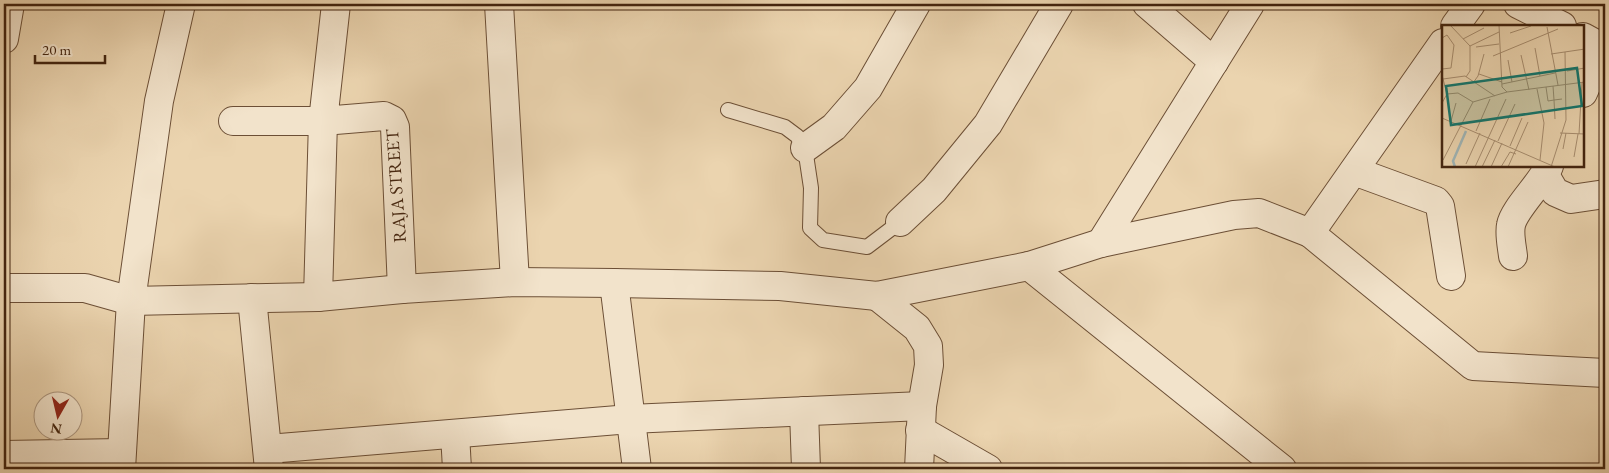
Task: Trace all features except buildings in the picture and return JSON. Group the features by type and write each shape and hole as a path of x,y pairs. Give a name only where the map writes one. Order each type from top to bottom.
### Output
{"street":[{"path":"4,39 10,4"},
{"path":"4,455 121,461 131,301 159,101 181,4"},
{"path":"318,297 323,121 336,4"},
{"path":"499,4 515,282"},
{"path":"805,148 834,127 868,88 916,4"},
{"path":"900,222 934,190 988,124 1059,4"},
{"path":"1147,4 1214,62"},
{"path":"1101,243 1250,4"},
{"path":"1456,25 1470,4"},
{"path":"1518,4 1560,25"},
{"path":"1310,232 1442,44"},
{"path":"1584,90 1597,45"},
{"name":"RAJA STREET","path":"323,121 384,116 392,120 395,127 402,289"},
{"path":"234,121 323,121"},
{"path":"1354,170 1436,201 1440,206 1451,276"},
{"path":"1547,171 1555,192 1571,200 1605,194"},
{"path":"1513,256 1510,227 1513,218 1547,171"},
{"path":"4,288 85,288 131,301 318,297 402,289 515,282 780,286 877,296 1029,266 1101,243 1234,215 1259,213 1310,232 1473,366 1605,373"},
{"path":"1029,266 1281,469"},
{"path":"614,282 637,469"},
{"path":"877,296 918,328 928,346 929,365 921,418 919,469"},
{"path":"252,298 268,459 455,434 630,420 804,411 921,418 988,469"},
{"path":"804,411 806,469"},
{"path":"455,434 457,469"}],"lane":[{"path":"728,110 785,127 797,136 805,148 812,188 810,228 823,240 867,247 900,222"}]}
